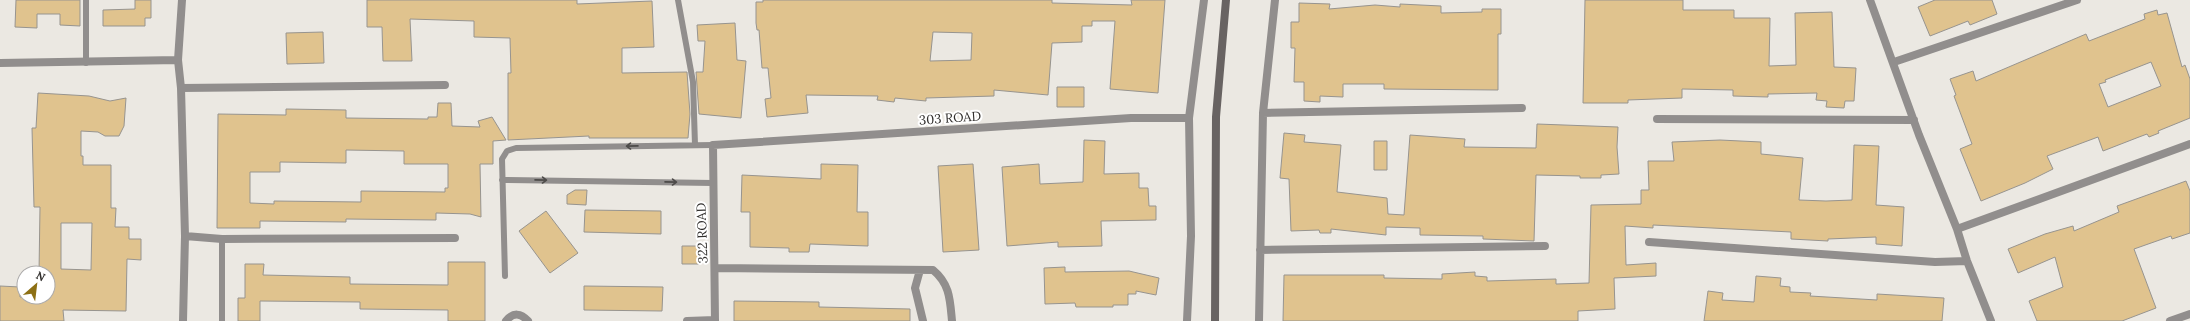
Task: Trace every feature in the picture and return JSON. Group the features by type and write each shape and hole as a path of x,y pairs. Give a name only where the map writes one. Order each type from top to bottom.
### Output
{"street":[{"path":"182,0 178,60 181,88 185,236 183,321"},
{"path":"1187,321 1191,236 1189,118 1204,0"},
{"path":"1215,321 1216,117 1226,0"},
{"path":"1259,321 1263,113 1275,0"},
{"path":"1870,0 1914,120 1957,229 1967,261 1991,321"},
{"path":"1894,62 2077,0"},
{"path":"0,63 86,63 178,60"},
{"path":"181,88 445,85"},
{"path":"1263,113 1522,108"},
{"name":"303 ROAD","path":"713,144 1131,118 1189,118"},
{"path":"1657,119 1914,120"},
{"name":"322 ROAD","path":"713,144 716,268 715,320"},
{"path":"1957,229 2190,144"},
{"path":"185,236 222,239 455,238"},
{"path":"1649,242 1935,262 1967,261"},
{"path":"1260,250 1545,246"},
{"path":"716,268 933,270 942,277 948,287 952,321"},
{"path":"920,270 915,288 923,321"},
{"path":"506,321 510,316 517,314 523,316 528,321"},
{"path":"2170,321 2190,314"},
{"path":"687,321 715,320"}],"lane":[{"path":"86,0 86,63"},
{"path":"678,0 693,82 695,145"},
{"path":"505,276 502,159 507,151 516,148 713,144"},
{"path":"502,180 713,183"},
{"path":"222,239 222,321"}],"building":[{"path":"16,0 80,0 80,26 60,25 60,14 37,14 37,28 15,27"},
{"path":"135,0 151,0 151,18 145,18 145,26 103,26 103,10 135,9"},
{"path":"367,0 577,0 577,4 652,1 654,47 622,48 622,73 687,72 690,114 688,138 589,138 589,136 508,140 508,73 511,73 510,38 474,37 474,21 410,19 412,61 383,61 382,27 367,27"},
{"path":"763,0 1052,0 1052,3 1132,5 1131,0 1165,0 1158,93 1110,89 1115,21 1092,21 1092,26 1082,26 1082,42 1052,43 1048,95 994,90 994,96 926,98 926,101 895,98 894,102 877,100 878,96 806,95 808,113 767,117 765,99 771,98 768,68 762,68 759,30 757,30 756,23 756,2 763,2","holes":["933,32 972,33 971,60 930,61"]},
{"path":"1585,0 1683,0 1683,10 1734,10 1734,18 1770,18 1769,66 1796,65 1795,13 1832,12 1834,67 1856,68 1854,101 1845,101 1844,108 1826,107 1827,101 1816,100 1817,93 1768,94 1768,97 1733,96 1733,90 1682,89 1682,98 1628,100 1628,103 1583,103"},
{"path":"1935,0 1992,0 1997,14 1970,25 1968,21 1930,36 1918,7"},
{"path":"1299,3 1330,4 1329,9 1375,5 1400,7 1400,4 1441,6 1441,13 1482,12 1482,9 1501,9 1501,34 1498,34 1498,90 1384,89 1384,84 1343,84 1343,97 1320,96 1320,102 1304,101 1304,82 1294,82 1295,48 1291,48 1291,22 1299,22"},
{"path":"2157,10 2158,15 2167,13 2182,67 2185,65 2190,79 2190,118 2158,131 2159,133 2149,137 2147,134 2103,151 2098,137 2047,156 2053,169 2025,183 1981,201 1960,149 1972,144 1954,96 1956,95 1950,79 1973,71 1976,81 2086,34 2089,41 2145,19 2144,14","holes":["2151,62 2161,86 2108,107 2099,84 2106,82 2105,80"]},
{"path":"735,23 737,60 746,61 741,118 699,114 696,72 703,72 705,41 698,41 697,25"},
{"path":"323,32 324,63 287,64 286,33"},
{"path":"1057,87 1084,87 1084,107 1057,107"},
{"path":"38,93 89,96 110,101 126,98 124,126 119,136 105,136 98,132 81,131 81,156 83,156 83,165 111,165 111,208 116,208 115,227 129,227 129,239 141,239 141,260 127,259 126,311 63,310 64,321 0,321 0,286 16,287 16,305 56,305 56,265 39,265 40,207 34,207 32,128 36,128","holes":["61,223 92,223 91,270 61,269"]},
{"path":"438,103 451,103 452,126 480,127 478,121 492,117 506,140 493,141 493,164 480,164 481,217 470,214 436,213 436,220 346,219 346,222 260,221 260,228 217,228 218,114 286,115 286,109 346,110 346,118 428,119 428,117 437,117","holes":["346,150 404,151 404,164 448,164 448,188 445,188 445,192 361,191 361,202 274,201 274,204 250,203 250,172 280,172 280,162 346,163"]},
{"path":"1537,124 1618,127 1617,147 1619,174 1601,175 1601,178 1536,175 1534,241 1483,239 1483,236 1420,235 1420,228 1386,227 1386,235 1331,229 1331,233 1320,233 1319,230 1291,231 1289,179 1280,178 1284,133 1305,135 1304,142 1341,145 1337,192 1387,198 1388,214 1404,215 1410,135 1465,139 1464,147 1536,148"},
{"path":"1084,140 1105,141 1104,174 1139,173 1139,188 1148,188 1149,206 1156,206 1156,220 1101,221 1102,246 1058,247 1058,242 1007,246 1002,167 1039,164 1040,184 1083,182"},
{"path":"1720,140 1761,142 1761,154 1803,158 1799,200 1852,200 1854,145 1879,146 1876,205 1904,207 1902,246 1876,244 1876,237 1828,239 1828,241 1791,239 1791,232 1653,225 1653,228 1625,226 1626,265 1656,263 1656,276 1614,278 1615,309 1578,311 1578,321 1283,321 1284,275 1384,275 1384,278 1442,279 1442,274 1475,272 1475,276 1487,277 1487,281 1556,279 1556,284 1589,283 1591,205 1641,204 1641,190 1649,190 1648,161 1674,161 1672,142"},
{"path":"1374,141 1387,141 1387,170 1374,170"},
{"path":"821,164 858,165 857,212 868,212 868,246 810,244 809,252 789,252 789,248 750,247 750,212 741,212 742,175 821,179"},
{"path":"973,164 979,250 943,252 938,166"},
{"path":"2186,181 2190,191 2190,233 2172,239 2171,236 2134,249 2156,308 2122,321 2037,321 2029,301 2063,287 2055,257 2018,273 2008,249 2045,234 2073,226 2074,231 2119,212 2117,206"},
{"path":"575,190 587,190 586,205 567,204 567,195"},
{"path":"585,210 661,211 661,234 584,232"},
{"path":"546,211 578,253 550,273 519,231"},
{"path":"682,246 698,246 699,264 682,264"},
{"path":"448,262 485,262 485,321 448,321 448,310 360,309 360,302 260,301 260,321 238,321 238,298 245,298 245,264 264,264 263,275 350,277 350,284 448,285"},
{"path":"1065,267 1065,272 1129,271 1159,278 1156,295 1136,291 1136,294 1128,294 1128,305 1113,305 1113,307 1076,307 1075,303 1045,304 1044,268"},
{"path":"1756,276 1781,278 1780,286 1790,287 1790,292 1811,293 1810,296 1877,300 1877,294 1944,298 1942,321 1704,321 1708,291 1723,293 1722,300 1754,302"},
{"path":"584,286 663,287 662,311 584,310"},
{"path":"734,301 819,302 819,307 910,309 910,321 734,321"}]}
